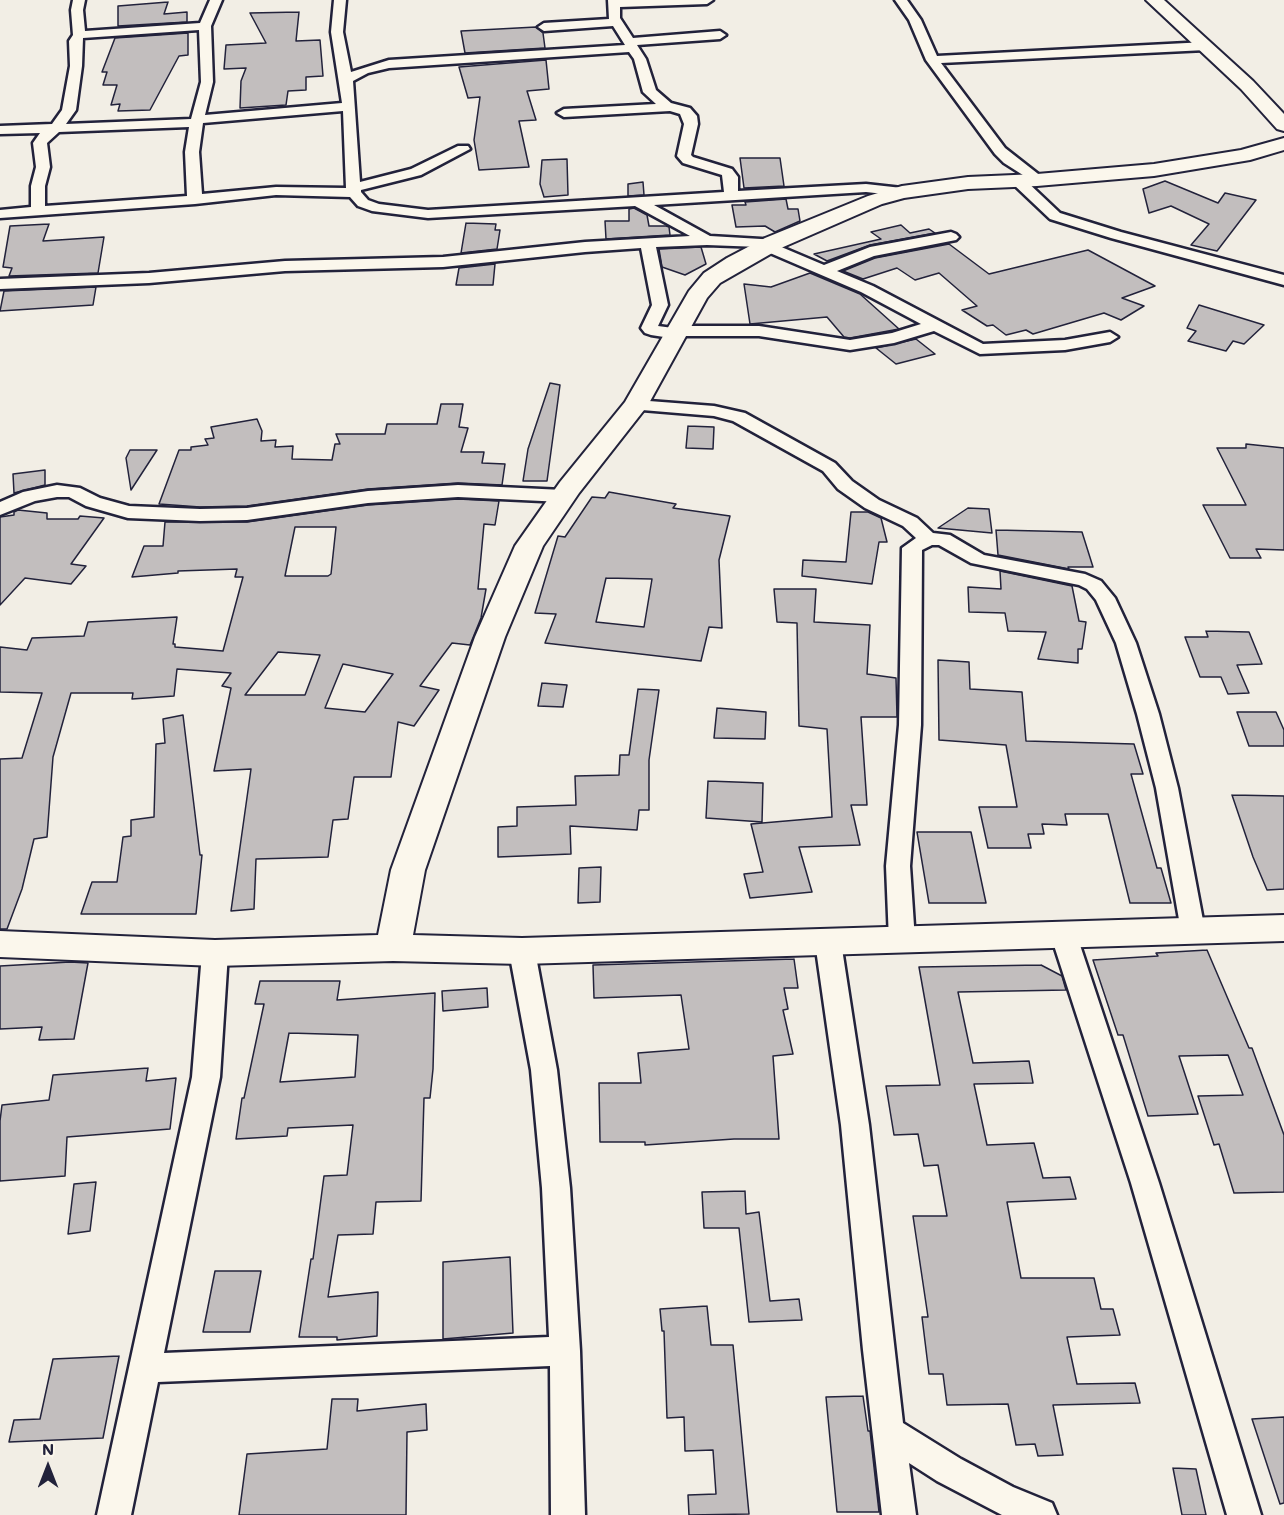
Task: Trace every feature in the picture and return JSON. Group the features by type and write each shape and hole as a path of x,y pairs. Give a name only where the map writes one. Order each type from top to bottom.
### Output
{"street":[{"path":"38,210 38,186 43,167 40,143 43,137 56,128 69,110 76,66 75,41 79,35 77,10 79,0"},
{"path":"195,200 192,152 207,82 206,26 216,0"},
{"path":"340,0 338,32 349,106 354,190 363,203 377,208 409,213 866,188 902,192"},
{"path":"707,0 614,2 616,22 645,70 650,92 656,100 685,111 690,116 691,124 684,156 688,160 727,172 731,177 731,196"},
{"path":"901,0 915,20 932,60 1000,151 1028,181 1054,216 1284,280"},
{"path":"1154,0 1206,46 1284,125"},
{"path":"544,27 616,22"},
{"path":"79,35 206,26"},
{"path":"346,79 364,70 389,64 631,45 720,35"},
{"path":"932,60 1206,46"},
{"path":"0,130 197,121 349,106"},
{"path":"564,113 670,107"},
{"path":"393,948 408,870 490,637 529,546 562,496 636,405 697,296 712,278 735,263 771,245 875,200 902,192 968,183 1028,181 1154,170 1243,156 1284,144"},
{"path":"0,214 195,200 276,191 354,190 416,172 463,149"},
{"path":"639,202 706,240"},
{"path":"825,270 870,252 951,237"},
{"path":"0,284 149,278 285,266 466,260 585,247 706,240 771,245 867,289 936,325 968,345 990,350 1065,345 1110,337"},
{"path":"648,245 653,260 660,305 649,328 651,330 759,331 850,345 894,338 936,325"},
{"path":"636,405 714,411 739,417 829,467 844,485 872,504 910,522 928,539"},
{"path":"0,508 30,496 57,491 73,492 93,502 128,512 200,515 247,513 368,497 458,490 562,496"},
{"path":"902,941 898,866 910,725 912,548 928,539 943,539 978,559 1035,572 1086,580 1094,585 1105,598 1126,643 1148,714 1167,788 1192,932"},
{"path":"0,944 215,952 393,948 522,951 1284,928"},
{"path":"1064,936 1145,1183 1244,1515"},
{"path":"828,942 855,1125 878,1350 899,1515"},
{"path":"522,951 544,1070 556,1188 565,1351 568,1515"},
{"path":"114,1515 206,1077 215,952"},
{"path":"146,1368 565,1351"},
{"path":"890,1432 949,1470 1001,1498 1040,1515"}],"building":[{"path":"168,2 164,14 187,12 187,22 118,26 118,6"},
{"path":"299,12 296,41 320,40 323,76 306,77 306,90 288,91 286,105 240,108 241,81 246,68 224,69 226,45 266,43 250,13"},
{"path":"536,27 543,33 545,48 465,53 461,31"},
{"path":"188,33 188,55 179,56 150,110 118,111 120,104 111,105 117,85 103,85 107,72 102,72 115,38"},
{"path":"546,60 549,89 527,91 536,120 519,121 529,167 479,170 474,140 480,97 468,98 459,67"},
{"path":"740,158 780,158 784,186 744,188"},
{"path":"567,159 568,195 544,197 540,184 542,160"},
{"path":"1165,181 1218,203 1225,193 1256,200 1217,251 1191,245 1209,224 1171,206 1149,213 1143,189"},
{"path":"643,182 644,195 628,196 628,184"},
{"path":"786,199 788,209 798,209 800,221 775,232 765,226 736,227 732,205"},
{"path":"634,208 647,215 649,226 669,227 670,235 606,239 605,221 629,221 629,209"},
{"path":"466,223 496,224 495,230 500,230 497,249 461,253"},
{"path":"49,224 43,241 104,237 98,273 9,276 12,268 3,267 10,226"},
{"path":"901,225 910,233 929,229 935,233 870,245 827,261 814,254 881,239 871,232"},
{"path":"949,244 989,274 1088,250 1155,286 1122,298 1144,306 1121,320 1104,313 1033,334 1026,330 1006,335 993,325 987,326 962,310 977,306 939,273 915,280 897,268 863,279 843,271 875,258"},
{"path":"701,247 706,264 685,275 662,267 659,249"},
{"path":"495,264 493,285 456,285 459,268"},
{"path":"810,273 860,294 899,329 850,338 844,337 827,317 750,324 744,284 771,287"},
{"path":"96,287 93,305 0,311 4,291"},
{"path":"1199,305 1264,325 1244,344 1233,341 1226,351 1188,341 1196,331 1187,328"},
{"path":"916,339 935,354 896,364 876,348"},
{"path":"550,383 560,385 547,481 523,481 528,449"},
{"path":"441,404 463,404 459,427 468,428 461,452 484,452 482,463 505,464 502,485 458,483 368,489 247,506 200,507 159,504 179,450 191,450 191,447 208,445 205,439 214,438 211,427 257,419 262,431 261,441 276,440 275,447 293,446 292,459 332,460 335,444 340,444 336,434 385,434 387,424 437,424"},
{"path":"688,426 714,427 713,449 686,448"},
{"path":"1246,444 1284,448 1284,550 1256,549 1261,558 1230,558 1203,505 1246,505 1217,448 1246,448"},
{"path":"130,450 157,450 131,490 126,458"},
{"path":"45,470 45,485 14,493 13,474"},
{"path":"609,492 676,504 673,508 730,516 719,560 722,628 709,627 701,661 545,643 556,614 535,613 558,536 565,537 592,497 605,498","holes":["606,578 652,579 644,627 596,622"]},
{"path":"458,499 499,501 495,525 484,524 478,589 486,589 481,618 470,645 452,643 420,686 439,690 414,726 398,722 391,777 354,777 348,819 333,820 328,857 256,859 254,909 231,911 251,769 214,771 231,688 222,686 231,673 177,669 174,696 132,699 133,693 71,693 53,757 47,837 34,839 22,889 7,929 0,929 0,759 22,758 42,693 0,692 0,647 27,650 32,638 84,636 88,622 177,617 173,644 175,647 223,651 243,577 235,577 237,569 178,571 178,573 132,577 144,546 163,546 165,522 247,522 368,505","holes":["295,527 336,527 331,574 328,576 285,576","278,652 320,655 305,695 245,695","343,664 393,674 365,712 325,708"]},
{"path":"968,508 989,509 992,533 938,528"},
{"path":"18,510 47,513 47,519 78,519 80,516 104,518 71,564 86,566 71,584 25,578 0,605 0,517 14,515 14,512"},
{"path":"851,512 868,512 881,518 887,542 879,542 872,584 802,576 803,560 846,562"},
{"path":"996,530 1082,532 1093,567 1068,567 1069,569 998,555"},
{"path":"1000,571 1072,586 1079,621 1086,622 1082,649 1078,649 1078,663 1038,659 1046,632 1008,631 1005,613 969,612 968,587 1001,589"},
{"path":"774,589 816,589 814,622 870,625 867,674 896,678 897,717 861,717 867,805 851,805 860,845 799,847 812,892 750,898 744,874 763,872 751,824 832,817 827,729 799,726 797,623 777,622"},
{"path":"1206,631 1249,632 1262,664 1237,665 1249,693 1228,694 1221,677 1200,677 1185,637 1208,637"},
{"path":"938,660 969,662 970,689 1022,692 1026,741 1134,744 1143,774 1131,774 1157,868 1161,868 1171,903 1130,903 1108,814 1065,814 1067,825 1042,824 1044,834 1028,834 1031,848 988,848 979,807 1017,807 1006,745 939,740"},
{"path":"542,683 567,685 563,707 538,706"},
{"path":"638,689 659,690 649,760 649,810 639,810 637,830 570,826 571,854 498,857 498,827 517,826 517,807 576,805 575,776 619,775 620,755 629,755"},
{"path":"717,708 766,712 765,739 714,738"},
{"path":"1237,712 1276,712 1284,730 1284,746 1249,746"},
{"path":"183,715 200,855 202,855 196,914 81,914 92,882 117,882 123,837 131,836 131,820 154,817 156,744 165,743 163,719"},
{"path":"708,781 763,783 762,822 706,818"},
{"path":"1232,795 1284,796 1284,889 1267,890"},
{"path":"917,832 971,832 986,903 929,903"},
{"path":"601,867 600,902 578,903 579,868"},
{"path":"1207,950 1249,1048 1252,1048 1284,1135 1284,1192 1234,1193 1219,1144 1214,1145 1198,1096 1243,1095 1228,1055 1179,1056 1198,1114 1148,1116 1123,1035 1118,1035 1093,960"},
{"path":"794,959 798,988 784,988 788,1009 783,1010 793,1054 773,1056 779,1139 734,1139 645,1145 645,1142 600,1142 599,1083 641,1083 638,1053 689,1049 681,995 594,998 593,965"},
{"path":"88,963 74,1039 39,1040 42,1027 0,1029 0,966"},
{"path":"1041,965 1062,976 1066,990 958,992 973,1063 1029,1061 1033,1083 974,1084 987,1145 1034,1143 1043,1178 1070,1177 1076,1199 1007,1202 1021,1278 1094,1278 1101,1309 1113,1309 1120,1335 1067,1337 1077,1384 1135,1383 1140,1403 1053,1405 1063,1455 1038,1456 1035,1444 1016,1445 1008,1404 947,1405 943,1374 929,1374 922,1317 928,1317 913,1216 947,1216 938,1165 924,1166 918,1134 894,1135 886,1086 940,1085 919,967"},
{"path":"260,981 340,981 337,1000 435,993 430,1098 424,1098 421,1201 376,1202 373,1234 338,1235 328,1297 378,1292 377,1336 337,1340 337,1337 299,1337 311,1259 313,1259 324,1176 347,1175 353,1125 288,1128 287,1136 236,1139 242,1098 244,1098 264,1004 255,1004","holes":["289,1033 358,1035 355,1077 280,1082"]},
{"path":"487,988 488,1007 443,1011 442,991"},
{"path":"148,1068 146,1081 176,1078 170,1129 67,1137 65,1176 0,1181 2,1105 49,1100 53,1075"},
{"path":"96,1182 90,1231 68,1234 74,1184"},
{"path":"745,1191 746,1214 759,1212 770,1301 799,1299 802,1320 749,1322 739,1228 704,1228 702,1192"},
{"path":"510,1257 513,1333 443,1339 443,1262"},
{"path":"215,1271 261,1271 250,1332 203,1332"},
{"path":"707,1306 711,1345 733,1345 749,1514 689,1515 688,1495 716,1494 713,1450 685,1451 684,1417 667,1418 664,1331 662,1331 660,1309"},
{"path":"119,1356 103,1438 9,1442 14,1420 40,1419 53,1359"},
{"path":"863,1396 868,1431 870,1431 879,1512 837,1512 826,1397"},
{"path":"332,1399 358,1399 357,1411 426,1404 427,1430 407,1432 406,1515 239,1515 247,1454 327,1449"},
{"path":"1284,1417 1284,1503 1280,1504 1252,1419"},
{"path":"1173,1468 1196,1469 1206,1515 1182,1515"}]}
